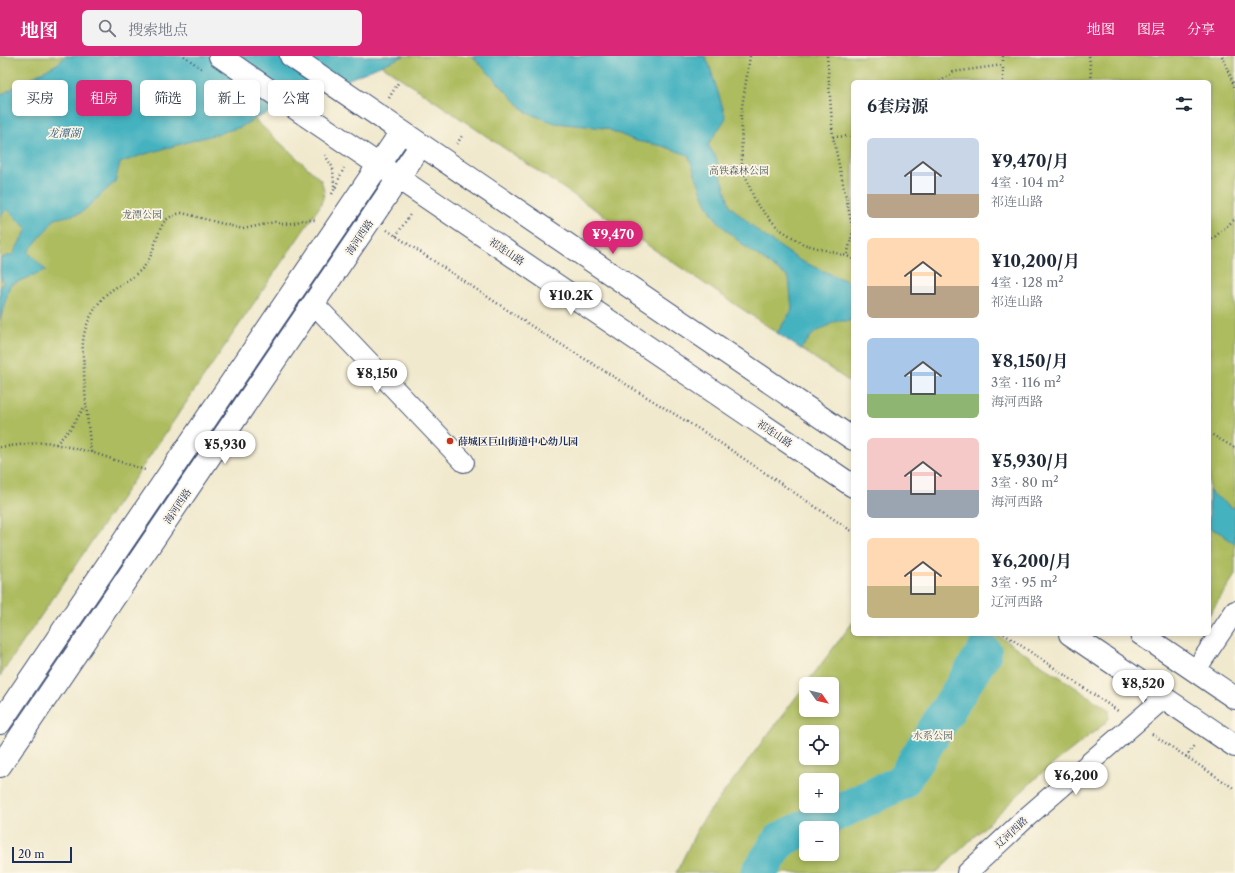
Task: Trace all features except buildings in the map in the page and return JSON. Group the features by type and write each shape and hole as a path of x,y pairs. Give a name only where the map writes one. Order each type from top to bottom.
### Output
{"main road":[{"name":"祁连山路","path":"220,56 851,485"},
{"path":"290,56 851,438"},
{"path":"0,723 401,132"},
{"name":"海河西路","path":"0,766 421,145"},
{"path":"1073,636 1235,746"},
{"path":"1144,636 1235,698"}],"street":[{"path":"314,304 464,462"},
{"path":"1195,671 1235,611"},
{"name":"辽河西路","path":"967,873 1027,817 1164,698"}],"path":[{"path":"750,56 741,114 742,167 756,203 778,228 803,244 851,258"},
{"path":"827,56 833,136 851,225"},
{"path":"1003,56 1003,80"},
{"path":"1089,56 1092,80"},
{"path":"1222,56 1235,88"},
{"path":"943,80 953,72 1003,65"},
{"path":"833,136 851,136"},
{"path":"324,154 333,168 334,187"},
{"path":"91,452 86,406 83,342 87,323 98,305 110,292 146,266 157,241 161,226 165,220 173,215 182,213 243,229 275,222 294,223 303,220 315,220"},
{"path":"1211,240 1235,219"},
{"path":"847,256 851,235"},
{"path":"396,236 536,329 707,434 851,531"},
{"path":"56,444 71,428 86,406"},
{"path":"1211,435 1235,448"},
{"path":"0,447 46,442 91,452 145,470"},
{"path":"1007,636 1235,789"}],"green space":[{"name":"龙潭公园","path":"0,56 164,56 204,84 204,116 250,116 321,180 324,193 323,199 320,206 0,676"},
{"name":"高铁森林公园","path":"368,56 1235,56 1235,575 1211,612 1211,80 851,80 851,383"},
{"name":"水系公园","path":"851,625 851,636 999,636 1109,710 1109,718 1104,724 1038,776 936,873 676,873 700,824 799,693 799,717 839,717 839,677 811,677"}],"water":[{"name":"龙潭湖","path":"66,56 404,56 324,90 324,80 268,80 268,113 241,127 142,155 120,163 115,182 81,213 55,219 28,252 46,270 10,285 0,320 0,288 3,283 0,274 1,258 13,254 27,229 7,209 0,216 0,95 12,88 12,116 68,116 68,80 28,80 57,64"},
{"path":"472,56 704,56 709,64 726,118 708,145 716,157 730,206 761,234 801,261 849,282 851,284 851,321 836,321 813,334 801,349 777,333 792,310 789,278 733,237 712,214 704,198 688,155 663,146 636,141 605,128 555,123 527,113"},
{"path":"1211,493 1235,509 1235,544 1219,532 1211,529"}],"waterway":[{"path":"759,873 780,840 902,782 984,652"}],"place":[{"name":"薛城区巨山街道中心幼儿园","path":"450,441"}]}
